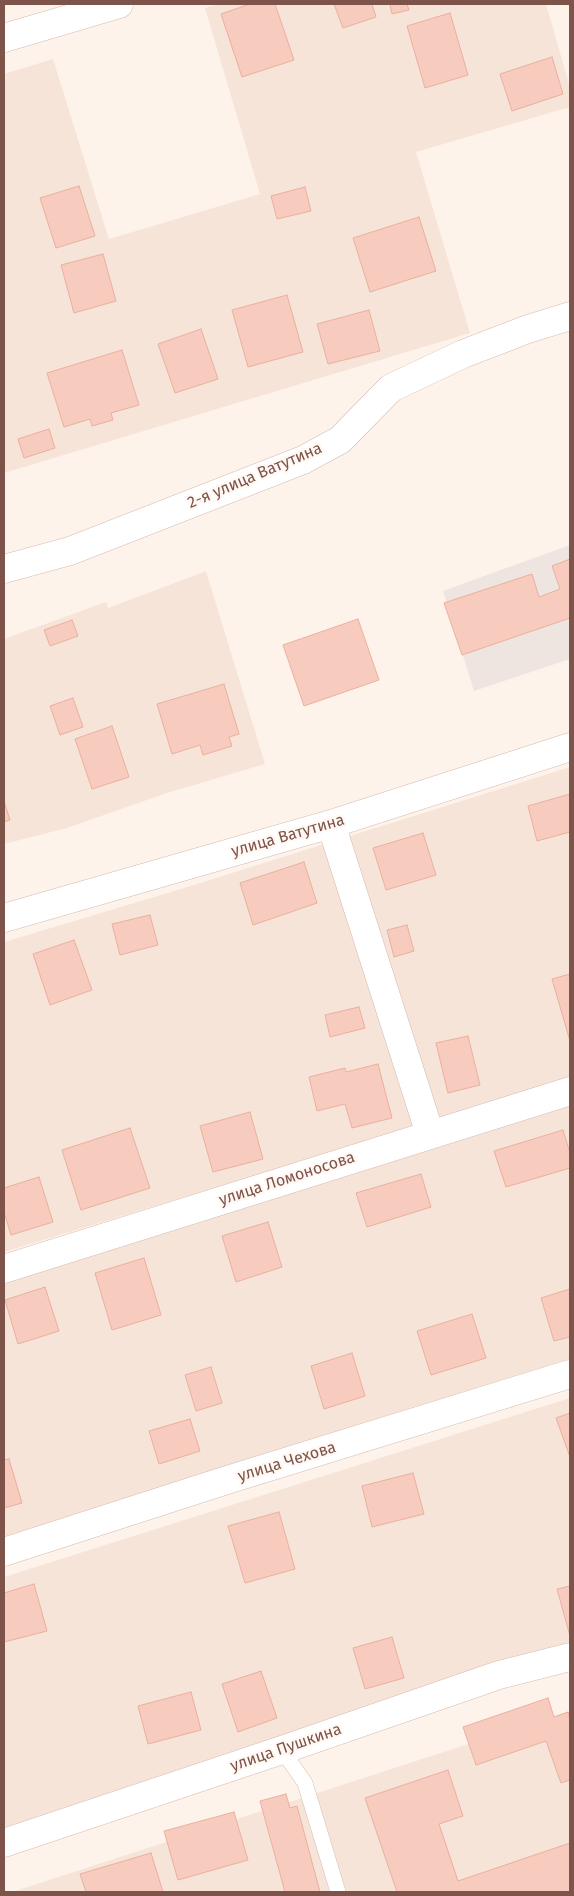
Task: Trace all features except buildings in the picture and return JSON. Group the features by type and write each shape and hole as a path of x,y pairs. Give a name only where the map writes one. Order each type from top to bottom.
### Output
{"street":[{"path":"4,38 118,4"},
{"name":"2-я улица Ватутина","path":"4,568 70,551 303,460 340,440 392,388 463,354 528,329 570,316"},
{"name":"улица Ватутина","path":"4,918 331,824 570,747"},
{"path":"331,824 430,1134"},
{"name":"улица Ломоносова","path":"4,1268 570,1091"},
{"name":"улица Чехова","path":"4,1552 227,1480 570,1374"},
{"name":"улица Пушкина","path":"4,1843 499,1675 570,1657"}],"lane":[{"path":"282,1750 305,1783 338,1892"}],"shaded area":[{"path":"219,4 546,4 570,87 570,107 416,152 470,333 4,473 4,74 53,59 109,239 260,194 205,8"},
{"path":"570,545 570,659 474,691 443,591"},
{"path":"206,571 265,764 167,793 67,828 4,844 4,639 106,602 108,608"},
{"path":"570,767 570,1079 4,1252 4,942 184,888"},
{"path":"570,1106 570,1371 4,1545 4,1279"},
{"path":"570,1398 570,1654 4,1836 4,1577"},
{"path":"570,1711 570,1892 12,1892"}]}
